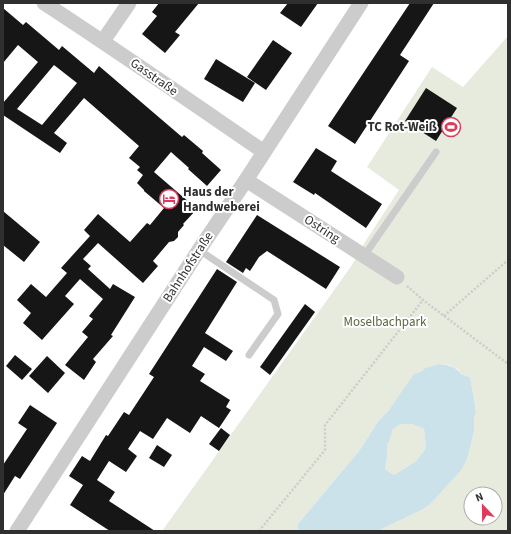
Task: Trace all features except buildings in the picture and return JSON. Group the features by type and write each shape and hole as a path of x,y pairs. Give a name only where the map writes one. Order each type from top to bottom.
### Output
{"street":[{"name":"Gasstraße","path":"44,3 103,41 264,152"},
{"path":"103,41 129,3"},
{"name":"Bahnhofstraße","path":"17,531 198,250 246,180 361,3"},
{"name":"Ostring","path":"246,180 397,277"}],"lane":[{"path":"364,256 436,152"},
{"path":"198,250 269,295 274,300 278,314 250,355"}],"path":[{"path":"444,316 508,260"},
{"path":"397,277 423,300 508,364"},
{"path":"258,531 325,450 325,425 423,300"}],"green space":[{"name":"Moselbachpark","path":"508,36 508,531 377,531 468,456 474,432 474,417 476,413 470,377 461,374 458,369 449,365 439,364 425,368 379,420 359,451 297,525 299,531 162,531 352,265 399,190 367,167 432,67 463,87"},
{"path":"401,424 412,424 424,429 426,448 416,461 394,475 385,469 387,445 393,429"}],"water":[{"path":"439,364 452,366 461,374 470,377 476,413 474,417 474,432 468,456 462,469 430,504 423,509 377,531 299,531 297,525 359,451 379,420 389,410 414,374 421,372 425,368","holes":["401,424 412,424 424,429 426,448 416,461 394,475 385,469 387,445 393,429"]}],"place":[{"name":"TC Rot-Weiß","path":"451,127"},
{"name":"Haus der Handweberei","path":"169,199"}]}
